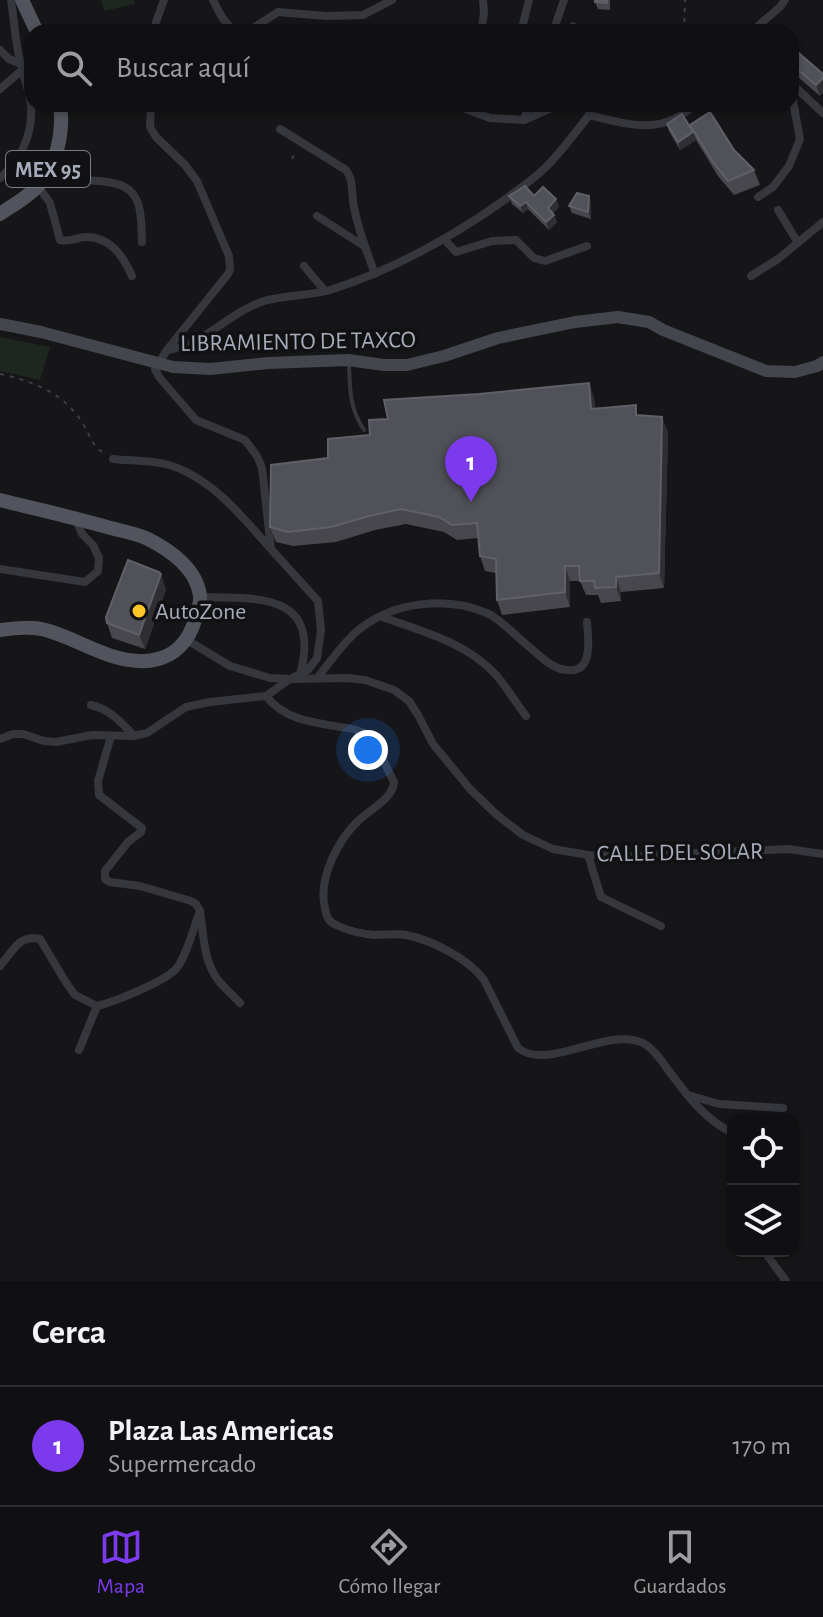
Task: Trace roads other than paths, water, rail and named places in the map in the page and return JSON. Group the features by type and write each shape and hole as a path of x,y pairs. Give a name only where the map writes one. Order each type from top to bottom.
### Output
{"main road":[{"path":"22,0 33,24"},
{"name":"MEX 95","path":"0,214 38,186 52,162 60,137 60,112"},
{"name":"LIBRAMIENTO DE TAXCO","path":"0,324 173,367 210,369 348,360 407,365 498,338 575,322 618,317 649,322 766,371 795,372 823,362"},
{"path":"0,500 145,537 167,549 192,573 201,597 187,640 173,653 155,660 132,661 46,630 27,627 0,630"}],"street":[{"path":"11,0 24,79"},
{"path":"156,24 164,0"},
{"path":"213,0 228,24"},
{"path":"259,24 278,12 363,15 392,0"},
{"path":"482,24 483,0"},
{"path":"523,24 529,0"},
{"path":"556,24 564,0"},
{"path":"760,24 785,0"},
{"path":"0,50 21,67"},
{"path":"0,89 21,67"},
{"path":"799,91 823,113"},
{"path":"0,178 22,152 29,132 31,112"},
{"path":"151,112 150,127 156,137 197,181 229,256 230,270 155,369 196,420 245,440 257,456 262,468 271,549"},
{"path":"474,112 490,118 524,120 539,112"},
{"path":"524,120 526,112"},
{"path":"167,350 182,348 263,302 325,291 375,274 464,228 546,167 589,112"},
{"path":"589,115 651,126 687,112"},
{"path":"758,197 773,187 789,166 800,139 795,112"},
{"path":"141,135 150,127"},
{"path":"280,129 350,174 354,208 375,274"},
{"path":"52,162 77,178 119,184 128,189 135,196 141,211 142,242"},
{"path":"38,186 50,203 60,240 84,237 107,241 124,259 132,276"},
{"path":"778,210 798,243"},
{"path":"317,216 365,247"},
{"path":"751,276 778,259 823,222"},
{"path":"444,239 456,252 492,241 516,240 534,258 545,261 587,246"},
{"path":"304,266 325,291"},
{"path":"0,739 23,734 56,742 92,735 134,736 147,733 186,707 266,696 308,670 317,658 321,630 320,608 315,597 218,494 190,474 167,465 113,459"},
{"path":"0,569 85,582 98,571 99,558 75,518"},
{"path":"201,597 264,599 284,606 301,626 306,653 300,675"},
{"path":"317,678 359,629 381,616 414,605 437,602 462,605 491,615 550,664 564,670 576,670 584,664 588,649 587,622"},
{"path":"381,616 437,637 473,655 496,676 526,716"},
{"name":"CALLE DEL SOLAR","path":"187,640 241,670 270,678 356,679 394,690 409,701 433,744 470,789 523,835 553,849 588,855 631,856 788,849 823,854"},
{"path":"266,696 277,710 306,721 366,734 394,782 392,792 356,822 326,870 323,896 327,918 332,923 364,934 407,935 465,959 484,980 518,1048 524,1052 537,1055 623,1039 643,1043 655,1053 687,1095 715,1124 727,1130"},
{"path":"91,705 103,708 117,718 134,736"},
{"path":"111,736 98,781 99,795 142,828 105,871 105,879 140,886 196,904 211,966 218,980 240,1003"},
{"path":"588,855 601,897 661,926"},
{"path":"0,966 24,938 31,936 40,939 75,995 97,1006 135,992 175,970 182,960 200,911"},
{"path":"79,1050 97,1006"},
{"path":"687,1095 719,1104 783,1108"},
{"path":"768,1257 786,1281"}],"lane":[{"path":"348,360 351,402 354,415 364,430"}],"place":[{"name":"Plaza Las Americas","path":"471,502"},
{"name":"AutoZone","path":"139,611"}]}
